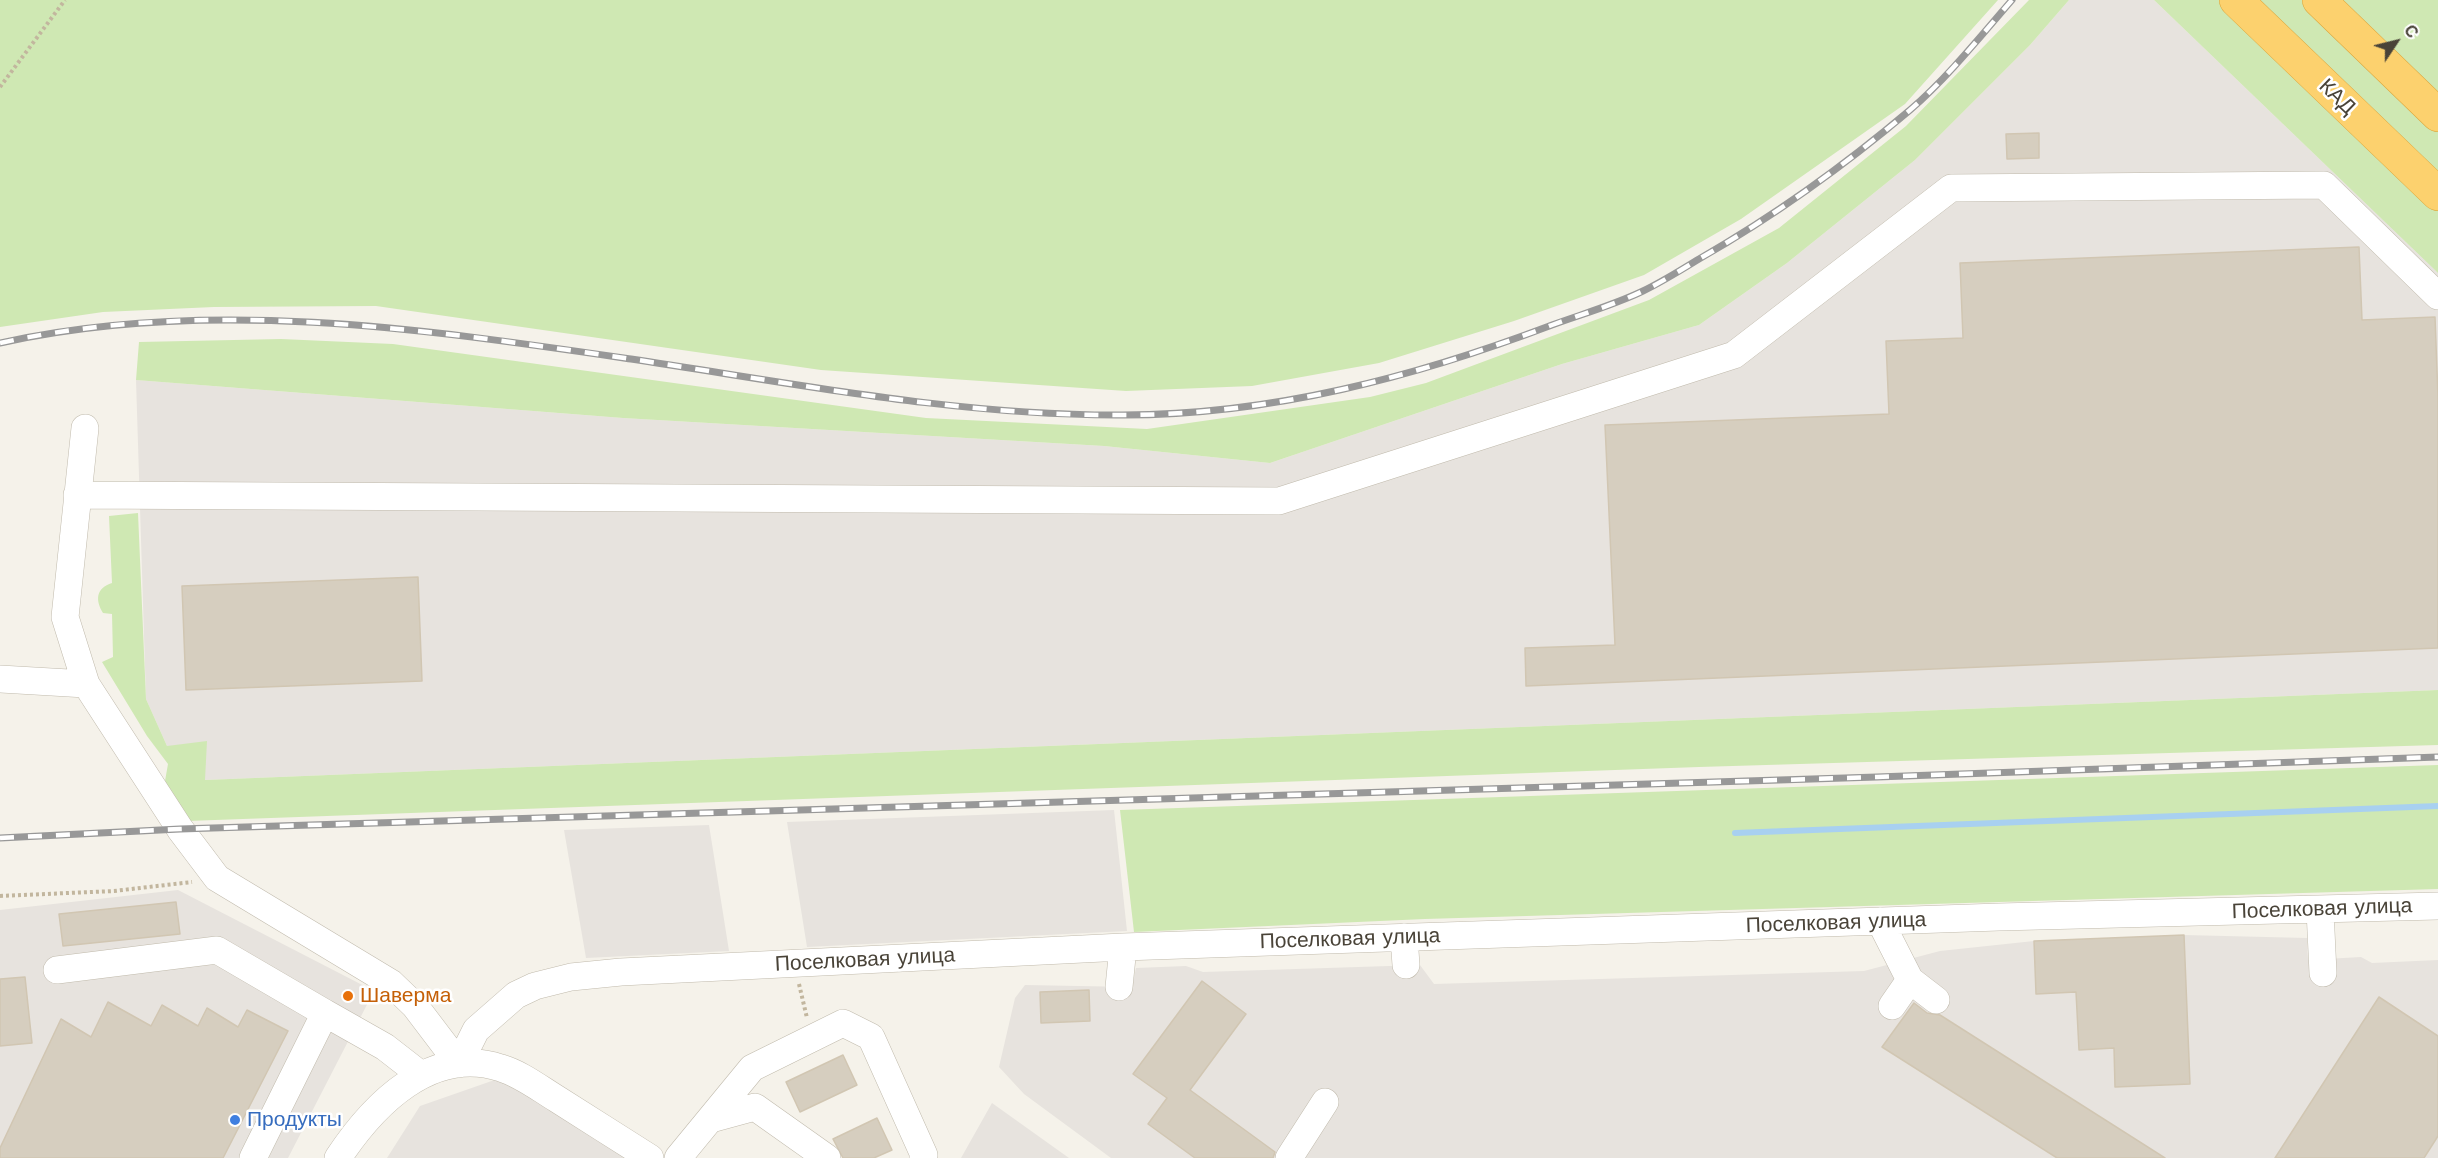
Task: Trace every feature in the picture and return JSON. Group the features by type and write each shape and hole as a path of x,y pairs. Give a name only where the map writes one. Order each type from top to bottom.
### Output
{"highway":[{"name":"КАД","path":"2236,0 2438,194"},
{"path":"2319,0 2438,115"}],"street":[{"path":"77,495 1279,501 1734,355 1950,188 2324,185 2438,296"},
{"path":"85,428 65,617 86,684 186,837 217,878 391,983 415,1006 459,1064"},
{"path":"0,679 86,684"},
{"name":"Поселковая улица","path":"459,1064 476,1030 516,995 535,986 571,977 621,972 1123,947 1880,921 2438,906"},
{"path":"2320,910 2323,973"},
{"path":"1880,921 1910,980 1936,1000"},
{"path":"1404,938 1406,965"},
{"path":"1119,987 1123,947"},
{"path":"57,970 217,950 385,1047 421,1075"},
{"path":"1892,1006 1910,980"},
{"path":"253,1158 325,1014"},
{"path":"678,1158 752,1068 843,1023 872,1037 924,1155 923,1158"},
{"path":"346,1155 363,1122 403,1086 421,1075 459,1064 481,1063 518,1075 650,1158"},
{"path":"1289,1158 1325,1102"},
{"path":"711,1119 755,1107 827,1158"}],"path":[{"path":"0,87 65,0"},
{"path":"0,896 114,891 217,878"},
{"path":"793,963 812,1038"}],"shaded area":[{"path":"2069,0 2154,0 2438,273 2438,690 205,780 167,746 146,699 136,380 623,418 1104,446 1270,463 1562,364 1699,325 1787,263 1915,160 2030,45"},
{"path":"1114,810 1127,931 807,947 787,822"},
{"path":"709,825 729,951 586,958 564,830"},
{"path":"178,890 374,991 288,1158 0,1158 0,910"},
{"path":"2184,935 2307,938 2308,960 2361,957 2372,963 2438,960 2438,1158 1283,1158 1278,1154 1275,1158 1111,1158 1024,1094 999,1067 1015,998 1025,985 1132,987 1136,968 1186,966 1203,972 1420,965 1434,984 1864,971 1940,951 2034,941"},
{"path":"506,1076 627,1158 387,1158 420,1106"},
{"path":"992,1103 1069,1158 961,1158"}],"green space":[{"path":"0,0 1998,0 1905,104 1741,219 1644,275 1514,321 1379,363 1252,386 1126,391 821,370 376,306 214,307 103,312 0,327"},
{"path":"2029,0 2069,0 2030,45 1915,160 1787,263 1699,325 1562,364 1270,463 1104,446 623,418 136,380 139,342 281,339 393,344 926,418 1147,429 1370,397 1426,383 1649,300 1779,228 1906,126"},
{"path":"2154,0 2438,0 2438,273"},
{"path":"138,513 146,699 167,746 207,741 205,780 2438,690 2438,745 1699,767 187,821 165,781 168,764 147,736 102,662 113,657 112,614 103,613 98,599 100,591 112,583 109,516"},
{"path":"2438,765 2438,889 1425,919 1134,932 1120,810"}],"building":[{"path":"2039,133 2039,158 2007,159 2006,134"},
{"path":"2359,247 2362,320 2435,317 2438,397 2438,648 1526,686 1525,648 1615,645 1605,425 1889,414 1886,341 1963,338 1960,263"},
{"path":"418,577 422,681 186,690 182,586"},
{"path":"176,902 180,934 63,946 59,914"},
{"path":"2184,935 2190,1084 2115,1087 2114,1048 2079,1050 2076,992 2036,994 2034,941"},
{"path":"25,977 32,1043 0,1046 0,979"},
{"path":"1202,981 1246,1014 1190,1090 1275,1152 1273,1158 1195,1158 1148,1124 1167,1098 1133,1074"},
{"path":"1089,990 1090,1021 1041,1023 1040,992"},
{"path":"2379,997 2438,1036 2438,1136 2424,1158 2275,1158"},
{"path":"108,1002 151,1026 162,1005 198,1026 207,1008 238,1027 247,1010 288,1031 223,1158 0,1158 0,1148 61,1019 91,1037"},
{"path":"1914,1003 1927,1013 1940,1015 2165,1158 2057,1158 1882,1047"},
{"path":"843,1055 857,1085 800,1112 786,1082"},
{"path":"877,1118 892,1150 874,1158 843,1158 833,1139"}],"waterway":[{"path":"1735,833 2438,806"}],"railway":[{"path":"0,343 78,329 157,322 236,320 316,322 474,337 814,388 999,410 1123,415 1178,413 1288,400 1342,390 1448,361 1609,305 1657,284 1781,208 1885,131 1937,85 2012,0"},
{"path":"0,838 180,829 1877,777 2438,757"}],"place":[{"name":"Шаверма","path":"348,996"},
{"name":"Продукты","path":"235,1120"}]}
